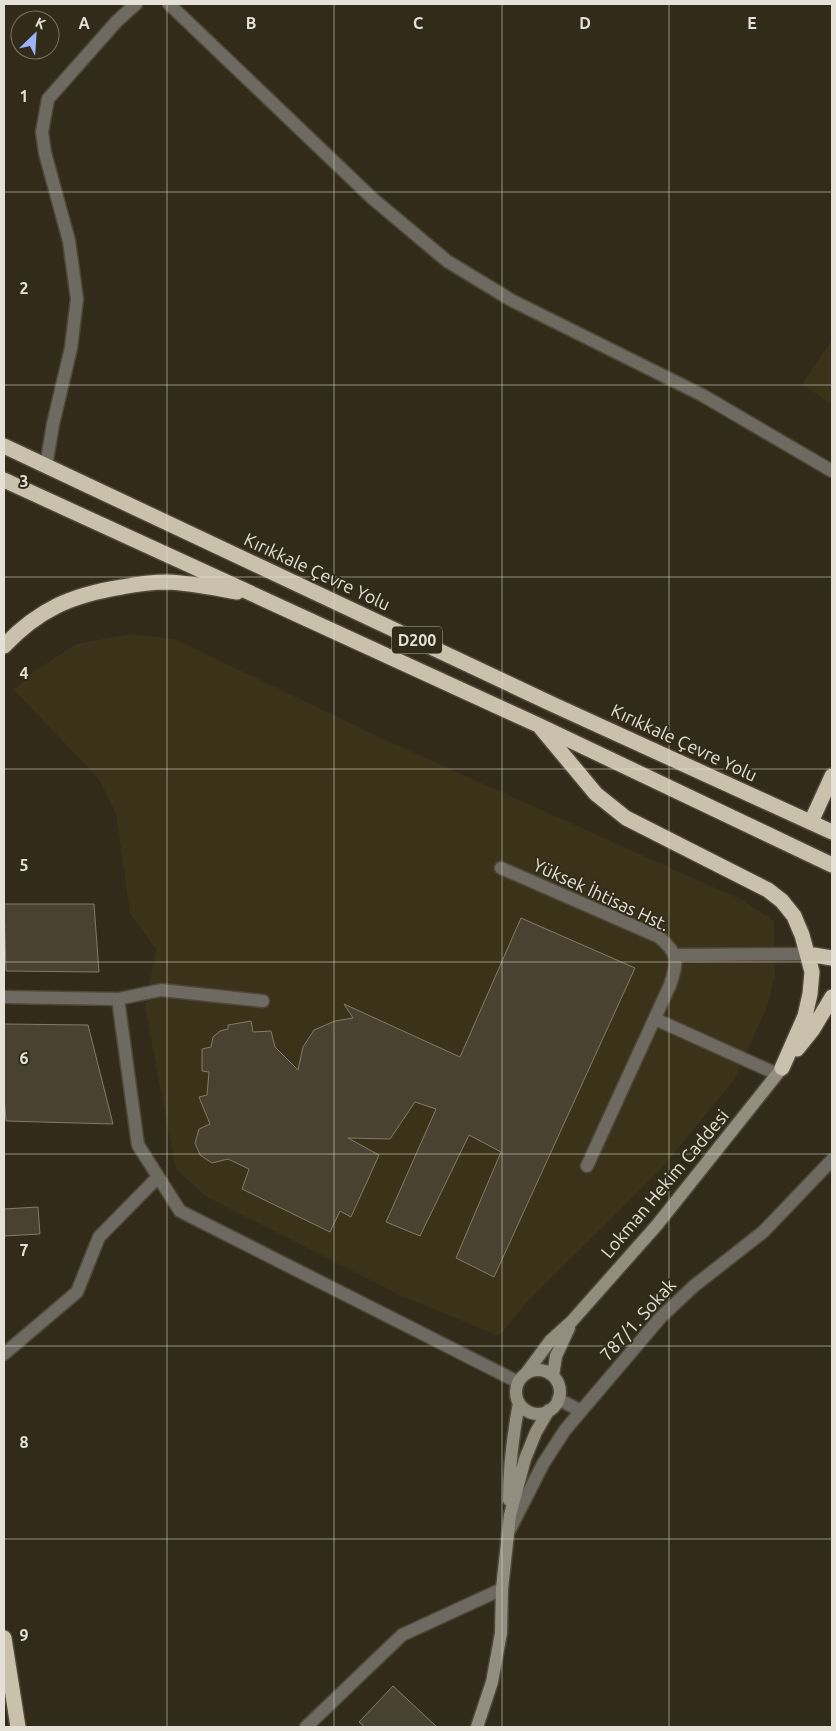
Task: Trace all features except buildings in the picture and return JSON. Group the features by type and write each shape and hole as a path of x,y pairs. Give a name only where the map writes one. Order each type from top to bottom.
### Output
{"highway":[{"name":"Kırıkkale Çevre Yolu","path":"4,446 554,705 832,832"},
{"name":"D200","path":"4,480 538,725 832,866"},
{"path":"4,646 29,622 72,598 95,591 166,582 256,595"},
{"path":"538,725 596,794 620,813 752,880 782,901 794,916 802,935 812,972 810,994 805,1016 779,1071"},
{"path":"811,822 832,776"},
{"path":"807,954 832,958"},
{"path":"779,1071 812,1029 832,997"},
{"path":"4,1638 18,1727"}],"street":[{"path":"46,466 52,424 71,348 77,299 69,241 45,153 42,132 48,99 117,21 136,4"},
{"path":"169,4 372,198 447,261 511,300 702,395 832,471"},
{"name":"Yüksek İhtisas Hst.","path":"501,868 659,937 671,948 675,955 675,970 655,1019 588,1166"},
{"path":"675,955 807,954"},
{"path":"4,997 118,999 161,990 263,1001"},
{"path":"118,999 138,1145 180,1210 518,1382"},
{"path":"655,1019 779,1071"},
{"name":"Lokman Hekim Caddesi","path":"572,1321 657,1225 779,1071"},
{"name":"787/1. Sokak","path":"507,1535 543,1464 565,1430 661,1317 694,1286 763,1232 832,1160"},
{"path":"4,1354 78,1292 99,1237 158,1176"},
{"path":"549,1410 538,1414 530,1412 519,1403 516,1395 518,1382 528,1372 550,1341 572,1321"},
{"path":"553,1376 556,1356 572,1321"},
{"path":"477,1727 492,1682 501,1633 502,1589 510,1515 525,1459 536,1432 549,1410 557,1403 560,1389 558,1382 553,1376 540,1370 528,1372"},
{"path":"558,1399 581,1411"},
{"path":"510,1515 509,1479 512,1440 519,1403"},
{"path":"306,1727 402,1635 502,1589"}],"shaded area":[{"path":"832,340 832,405 802,384"},
{"path":"131,634 175,639 379,737 742,900 774,921 775,975 767,1007 734,1080 662,1168 527,1302 499,1336 402,1296 205,1196 176,1169 145,1008 156,949 130,914 116,813 98,778 14,690 33,672 76,644"}]}
